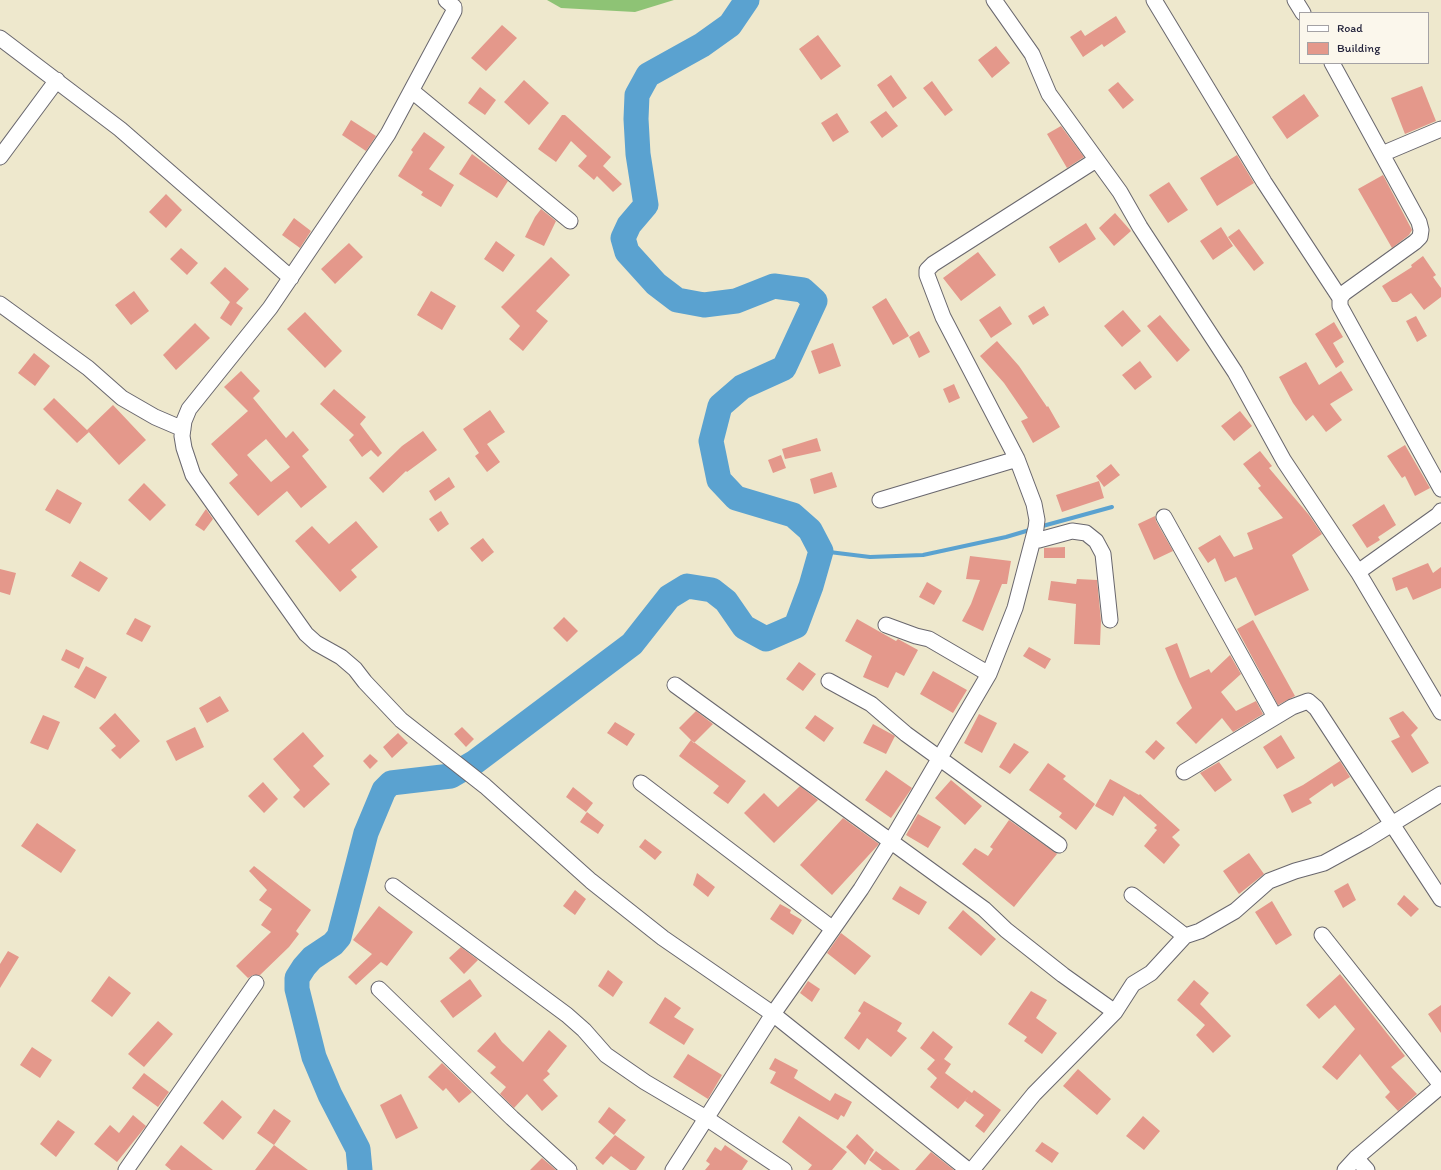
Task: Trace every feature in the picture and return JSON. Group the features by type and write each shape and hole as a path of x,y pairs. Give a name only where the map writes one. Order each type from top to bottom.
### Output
{"street":[{"path":"446,0 454,7 454,11 388,134 270,308 189,409 184,421 184,448 193,475 306,634 316,643 341,657 355,669 365,682 401,720 484,786 591,881 663,938 773,1014 968,1170"},
{"path":"994,0 1032,54 1049,94 1120,192 1140,227 1234,372 1284,461 1358,572 1441,712"},
{"path":"1154,0 1260,175 1340,298 1340,306 1441,489"},
{"path":"1295,0 1302,12"},
{"path":"0,38 120,129 291,278"},
{"path":"1333,64 1419,222 1421,230 1420,237 1344,293 1340,298"},
{"path":"0,157 57,80"},
{"path":"412,91 570,221"},
{"path":"1382,154 1441,129"},
{"path":"673,1170 773,1014 861,889 941,758 989,674 1015,608 1037,520 1034,504 1017,459 943,317 927,276 927,270 933,264 1096,160"},
{"path":"0,304 88,368 122,398 155,418 183,429"},
{"path":"880,500 1017,459"},
{"path":"1358,572 1438,515 1441,510"},
{"path":"1164,517 1275,717"},
{"path":"1033,538 1039,540 1072,531 1086,533 1096,541 1103,554 1110,620"},
{"path":"886,625 929,639 989,674"},
{"path":"828,681 871,704 906,734 1059,845"},
{"path":"675,685 891,840 960,893 984,909 1006,930 1063,976 1115,1012"},
{"path":"1184,772 1292,707 1308,702 1316,708 1441,899"},
{"path":"641,783 833,929"},
{"path":"972,1170 1034,1094 1115,1012 1133,984 1151,973 1185,936 1200,931 1235,911 1269,881 1294,871 1324,863 1393,824 1441,794"},
{"path":"393,886 567,1015 584,1030 606,1055 645,1082 706,1118 784,1170"},
{"path":"1132,895 1185,936"},
{"path":"1322,935 1441,1086 1356,1158 1345,1170"},
{"path":"126,1170 256,983"},
{"path":"379,989 512,1118 569,1170"},
{"path":"1356,1158 1367,1170"}],"green space":[{"path":"547,0 674,0 635,12 561,8"}],"building":[{"path":"1116,16 1126,32 1104,47 1102,44 1083,57 1070,37 1081,30 1085,36"},
{"path":"502,25 517,38 486,71 471,58"},
{"path":"818,35 841,66 821,80 799,49"},
{"path":"996,46 1010,63 992,78 978,60"},
{"path":"891,75 907,98 893,108 877,85"},
{"path":"524,80 549,103 529,125 504,102"},
{"path":"932,81 953,110 945,116 923,88"},
{"path":"1118,82 1134,100 1123,109 1108,90"},
{"path":"1422,86 1436,121 1405,134 1391,98"},
{"path":"480,87 496,100 485,115 468,103"},
{"path":"1304,94 1319,116 1287,139 1272,117"},
{"path":"886,111 898,126 882,138 870,122"},
{"path":"837,113 849,132 833,142 821,123"},
{"path":"562,115 565,115 611,157 603,166 622,184 613,192 597,176 594,180 578,166 587,156 571,141 556,162 538,149"},
{"path":"351,120 376,136 366,151 342,135"},
{"path":"1061,126 1084,157 1067,168 1047,134"},
{"path":"424,132 445,147 429,169 454,185 441,207 421,195 423,192 398,176 413,152 411,150"},
{"path":"472,154 508,181 497,198 459,174"},
{"path":"1237,155 1254,183 1217,206 1200,178"},
{"path":"1383,175 1412,230 1409,235 1392,248 1358,189"},
{"path":"1169,182 1188,210 1168,223 1149,195"},
{"path":"166,194 182,210 166,228 149,212"},
{"path":"541,209 556,221 544,246 525,237 535,217"},
{"path":"1115,213 1131,231 1114,246 1099,228"},
{"path":"294,218 311,231 300,248 282,235"},
{"path":"1086,223 1096,239 1059,263 1049,247"},
{"path":"1221,227 1233,246 1213,260 1200,241"},
{"path":"1239,229 1264,263 1254,271 1228,237"},
{"path":"496,241 515,255 503,272 484,259"},
{"path":"349,243 363,257 335,284 321,269"},
{"path":"181,248 198,263 187,275 170,259"},
{"path":"978,252 996,275 961,301 943,278"},
{"path":"1423,256 1436,275 1433,277 1441,288 1441,297 1424,310 1411,293 1397,302 1392,302 1382,286 1412,267 1411,265"},
{"path":"551,257 570,275 536,311 548,321 523,351 509,339 520,326 501,307"},
{"path":"225,267 249,289 236,303 243,308 231,326 220,318 230,302 210,283"},
{"path":"134,291 149,311 131,325 115,305"},
{"path":"431,291 456,306 442,330 417,315"},
{"path":"886,298 909,336 893,345 872,307"},
{"path":"1000,306 1012,324 991,338 979,320"},
{"path":"1044,306 1049,315 1033,325 1028,316"},
{"path":"1123,310 1141,331 1122,347 1104,326"},
{"path":"305,312 342,351 325,368 287,329"},
{"path":"1160,315 1190,350 1177,362 1147,326"},
{"path":"1416,316 1427,336 1417,342 1406,321"},
{"path":"1334,322 1343,337 1333,343 1344,362 1336,368 1315,334"},
{"path":"195,323 210,338 176,370 163,355"},
{"path":"919,331 930,352 919,358 909,337"},
{"path":"997,341 1019,366 1047,407 1048,406 1060,427 1033,443 1021,421 1028,418 1004,383 980,356"},
{"path":"833,343 841,366 819,374 811,351"},
{"path":"34,353 50,366 35,386 18,373"},
{"path":"1140,361 1152,377 1135,390 1122,375"},
{"path":"1306,362 1319,385 1341,371 1353,390 1330,404 1342,420 1326,432 1313,415 1306,421 1293,403 1279,377"},
{"path":"241,371 260,391 253,398 286,438 293,431 309,450 302,456 327,487 301,508 287,491 258,516 229,483 238,475 211,444 248,411 224,387","holes":["266,439 290,467 271,482 247,455"]},
{"path":"954,384 960,398 949,403 943,389"},
{"path":"334,389 366,417 360,424 382,453 378,457 371,450 362,457 349,440 354,435 320,404"},
{"path":"54,398 89,432 77,443 43,409"},
{"path":"113,405 146,440 119,465 87,430"},
{"path":"490,410 505,432 487,444 500,462 487,472 475,456 479,453 463,429"},
{"path":"1240,411 1252,426 1234,441 1221,426"},
{"path":"423,431 437,450 407,472 406,471 383,493 369,478 402,446"},
{"path":"817,438 821,451 785,459 782,449"},
{"path":"1405,445 1430,488 1415,496 1405,476 1402,478 1387,456"},
{"path":"1260,451 1272,466 1269,468 1309,515 1322,534 1292,555 1309,590 1255,616 1236,577 1225,582 1215,558 1208,563 1198,548 1220,535 1234,557 1253,549 1247,533 1283,518 1258,488 1261,486 1243,464"},
{"path":"781,455 786,468 773,473 768,460"},
{"path":"1111,464 1120,475 1104,487 1096,476"},
{"path":"832,472 837,487 814,494 810,479"},
{"path":"449,477 455,487 435,501 429,491"},
{"path":"1099,481 1104,498 1062,512 1056,495"},
{"path":"144,483 166,505 150,521 128,500"},
{"path":"57,489 82,503 70,524 45,510"},
{"path":"1384,504 1396,525 1378,537 1380,540 1367,548 1352,525"},
{"path":"206,509 213,519 204,531 195,525"},
{"path":"441,511 449,524 438,532 429,519"},
{"path":"1155,516 1156,521 1173,551 1154,560 1138,524"},
{"path":"356,521 378,547 351,570 357,577 340,592 295,541 312,526 329,544"},
{"path":"483,538 494,552 482,562 470,548"},
{"path":"1065,547 1065,558 1044,558 1044,548"},
{"path":"970,556 1011,561 1007,584 1002,584 983,631 962,621 971,604 980,580 966,579"},
{"path":"80,561 108,578 99,592 71,576"},
{"path":"1428,563 1433,573 1441,567 1441,588 1413,600 1407,587 1396,591 1392,578"},
{"path":"0,569 16,573 10,595 0,592"},
{"path":"1077,579 1097,580 1101,621 1100,645 1074,644 1076,604 1048,600 1051,581 1076,584"},
{"path":"927,582 942,591 934,605 919,597"},
{"path":"564,617 578,631 567,642 553,628"},
{"path":"135,618 151,626 142,642 126,634"},
{"path":"857,619 896,641 898,639 918,650 904,676 896,672 888,688 863,677 872,656 845,641"},
{"path":"1253,620 1295,696 1278,705 1237,629"},
{"path":"1177,643 1190,678 1209,669 1211,673 1230,655 1241,674 1221,692 1236,711 1256,701 1263,714 1233,732 1222,718 1196,744 1176,723 1192,708 1165,648"},
{"path":"1029,647 1051,659 1045,669 1023,656"},
{"path":"66,649 84,658 79,669 61,660"},
{"path":"799,662 816,674 803,691 786,679"},
{"path":"86,666 107,677 95,699 74,687"},
{"path":"933,671 967,690 953,713 920,694"},
{"path":"220,696 229,711 207,723 199,708"},
{"path":"696,711 713,724 694,743 679,728"},
{"path":"1403,711 1418,728 1411,735 1429,763 1412,773 1391,741 1400,737 1389,718"},
{"path":"115,713 140,741 120,759 111,750 116,746 99,728"},
{"path":"979,714 997,723 982,753 964,743"},
{"path":"43,715 60,722 48,750 30,743"},
{"path":"815,715 834,728 824,742 805,728"},
{"path":"615,722 635,734 627,746 607,733"},
{"path":"873,724 895,736 886,754 863,743"},
{"path":"195,727 204,747 176,761 166,741"},
{"path":"462,727 474,739 466,747 454,734"},
{"path":"303,732 324,756 313,766 330,784 304,808 293,797 300,790 273,759"},
{"path":"398,733 408,743 392,758 383,747"},
{"path":"1281,735 1295,758 1277,769 1263,747"},
{"path":"691,740 746,781 728,804 713,793 719,786 679,756"},
{"path":"1156,740 1165,748 1154,760 1145,752"},
{"path":"1014,743 1029,752 1010,774 999,767"},
{"path":"370,754 378,761 370,769 363,761"},
{"path":"1340,761 1350,777 1334,787 1332,783 1309,799 1312,803 1292,813 1283,795 1303,785"},
{"path":"1219,762 1232,780 1215,792 1200,773"},
{"path":"1048,763 1066,776 1063,779 1095,804 1076,830 1059,817 1062,813 1029,790"},
{"path":"886,770 912,788 891,818 865,800"},
{"path":"1110,779 1139,795 1140,794 1180,830 1172,837 1180,845 1164,864 1144,846 1157,830 1154,828 1157,825 1124,796 1113,816 1095,806"},
{"path":"951,780 982,806 965,825 935,798"},
{"path":"263,782 278,799 264,813 248,796"},
{"path":"800,786 818,800 774,843 744,813 764,793 778,807"},
{"path":"573,787 593,803 586,812 566,797"},
{"path":"587,812 604,825 598,834 580,822"},
{"path":"918,814 941,827 928,848 906,835"},
{"path":"843,818 879,844 832,895 800,865"},
{"path":"1009,820 1057,854 1014,907 962,864 975,848 988,856 993,849 990,847"},
{"path":"37,823 76,850 61,873 21,846"},
{"path":"645,839 662,852 655,860 639,847"},
{"path":"1249,853 1264,874 1239,894 1223,871"},
{"path":"254,866 311,910 296,931 299,934 289,947 260,975 253,975 248,978 236,966 271,932 261,925 272,909 259,900 267,890 249,871"},
{"path":"697,873 715,887 708,897 693,885"},
{"path":"1348,883 1356,900 1343,908 1334,891"},
{"path":"900,886 927,902 919,915 892,899"},
{"path":"575,890 586,899 575,915 563,906"},
{"path":"1404,895 1419,909 1411,917 1397,904"},
{"path":"1272,901 1292,935 1276,945 1255,912"},
{"path":"780,904 791,910 790,913 802,920 793,935 770,919"},
{"path":"379,906 413,932 387,966 381,962 356,985 348,977 372,954 353,940"},
{"path":"963,910 996,939 981,956 948,928"},
{"path":"841,933 871,956 855,975 827,953"},
{"path":"461,947 478,960 464,974 449,958"},
{"path":"8,951 19,957 0,988 0,964"},
{"path":"608,970 623,982 613,997 598,986"},
{"path":"1340,974 1405,1056 1391,1067 1417,1094 1398,1111 1385,1097 1390,1092 1360,1054 1337,1080 1322,1067 1355,1029 1335,1005 1319,1019 1306,1005"},
{"path":"109,976 131,993 112,1017 91,1001"},
{"path":"470,979 482,996 453,1018 440,1001"},
{"path":"1194,980 1209,993 1200,1004 1231,1036 1213,1053 1196,1035 1205,1025 1177,1000"},
{"path":"808,981 820,989 812,1002 800,993"},
{"path":"1031,991 1047,1000 1036,1018 1057,1033 1042,1054 1024,1041 1027,1037 1008,1024"},
{"path":"665,997 681,1008 674,1017 694,1029 684,1045 649,1023"},
{"path":"864,1001 902,1023 897,1031 907,1038 891,1057 867,1038 859,1050 844,1038 861,1013 858,1011"},
{"path":"1441,1005 1441,1033 1428,1014"},
{"path":"158,1021 173,1034 144,1067 128,1054"},
{"path":"549,1030 567,1046 547,1071 550,1074 543,1080 558,1096 542,1111 527,1094 514,1108 500,1094 506,1087 490,1073 496,1067 477,1051 495,1032 502,1042 523,1062"},
{"path":"933,1031 953,1047 944,1059 951,1064 945,1073 972,1093 974,1090 1001,1110 984,1133 975,1126 984,1115 965,1101 970,1095 958,1109 930,1087 937,1078 927,1069 935,1060 920,1048"},
{"path":"32,1047 52,1060 40,1078 20,1065"},
{"path":"688,1054 722,1075 708,1099 673,1077"},
{"path":"775,1058 798,1070 794,1078 830,1101 835,1093 852,1102 844,1117 841,1115 838,1120 770,1083 776,1072 769,1069"},
{"path":"442,1063 472,1092 459,1103 446,1088 443,1091 428,1077"},
{"path":"1078,1069 1111,1099 1097,1115 1063,1086"},
{"path":"144,1073 169,1092 158,1107 132,1088"},
{"path":"401,1094 418,1128 396,1139 380,1105"},
{"path":"222,1100 242,1117 223,1140 203,1123"},
{"path":"609,1107 626,1120 614,1135 598,1122"},
{"path":"274,1109 291,1121 274,1145 257,1133"},
{"path":"133,1115 146,1126 117,1162 94,1144 110,1125 119,1133"},
{"path":"799,1116 847,1152 832,1170 808,1170 812,1165 782,1142"},
{"path":"1143,1116 1160,1131 1144,1150 1126,1136"},
{"path":"58,1120 75,1132 56,1157 40,1144"},
{"path":"857,1134 874,1150 865,1165 846,1147"},
{"path":"615,1135 645,1157 636,1170 630,1170 611,1156 603,1165 595,1158"},
{"path":"1042,1142 1059,1153 1052,1163 1035,1151"},
{"path":"181,1145 213,1170 171,1170 165,1165"},
{"path":"274,1145 308,1170 255,1170"},
{"path":"725,1145 748,1161 742,1170 705,1170 710,1164 706,1161 715,1147 721,1151"},
{"path":"876,1151 900,1170 882,1170 869,1160"},
{"path":"931,1152 954,1170 915,1170"},
{"path":"542,1158 556,1170 530,1170"}],"waterway":[{"path":"360,1170 358,1149 330,1095 314,1057 297,989 297,978 312,958 333,944 339,937 366,833 384,790 391,783 451,776 475,762 632,644 669,597 687,586 712,590 726,601 744,627 766,639 796,626 811,586 821,551 810,530 793,515 736,498 719,480 711,441 720,406 742,387 784,368 815,301 803,290 774,286 736,301 704,305 677,300 656,284 627,252 623,238 629,225 646,205 638,154 636,119 637,95 648,75 702,45 730,25 747,0"},
{"path":"1039,527 1112,507"},
{"path":"821,551 870,557 923,555 1006,537 1033,529"}]}
